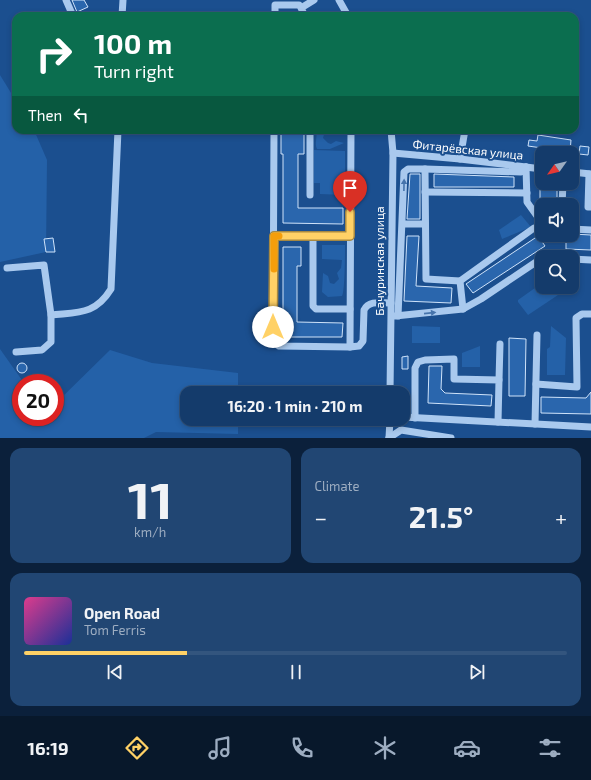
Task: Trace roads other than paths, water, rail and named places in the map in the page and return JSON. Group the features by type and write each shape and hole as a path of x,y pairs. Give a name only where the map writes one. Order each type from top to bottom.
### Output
{"street":[{"path":"66,0 71,12"},
{"path":"122,12 123,0"},
{"path":"275,2 298,4 314,0"},
{"path":"343,1 347,12"},
{"path":"50,315 90,310 104,301 111,290 118,134"},
{"path":"274,134 274,344 279,346 359,346 363,341 364,310 367,305 371,303 391,303"},
{"path":"310,134 310,195"},
{"path":"350,347 351,134"},
{"name":"Бачуринская улица","path":"390,386 395,316 391,303 393,153 391,134"},
{"path":"460,158 464,134"},
{"name":"Фитарёвская улица","path":"393,153 460,158 535,168"},
{"path":"526,167 521,172 425,169 408,169 404,172 403,224 395,316 463,309 481,299 535,263"},
{"path":"526,167 527,202 535,213"},
{"path":"425,169 426,279 460,281 535,228"},
{"path":"579,173 590,174 588,207 591,207"},
{"path":"425,192 527,193"},
{"path":"403,224 426,224"},
{"path":"579,229 591,230"},
{"path":"274,236 350,236"},
{"path":"313,236 313,306 316,309 350,309"},
{"path":"579,259 591,260"},
{"path":"7,268 44,266 50,315 51,342 42,350 16,352"},
{"path":"460,281 463,309"},
{"path":"536,384 577,387 576,318 582,314 591,314"},
{"path":"535,424 537,335"},
{"path":"498,422 500,344"},
{"path":"415,418 415,368 418,362 425,360 454,359 454,379 500,380"},
{"path":"410,418 591,428"},
{"path":"389,438 390,426"},
{"path":"389,438 402,430 451,438"}]}
